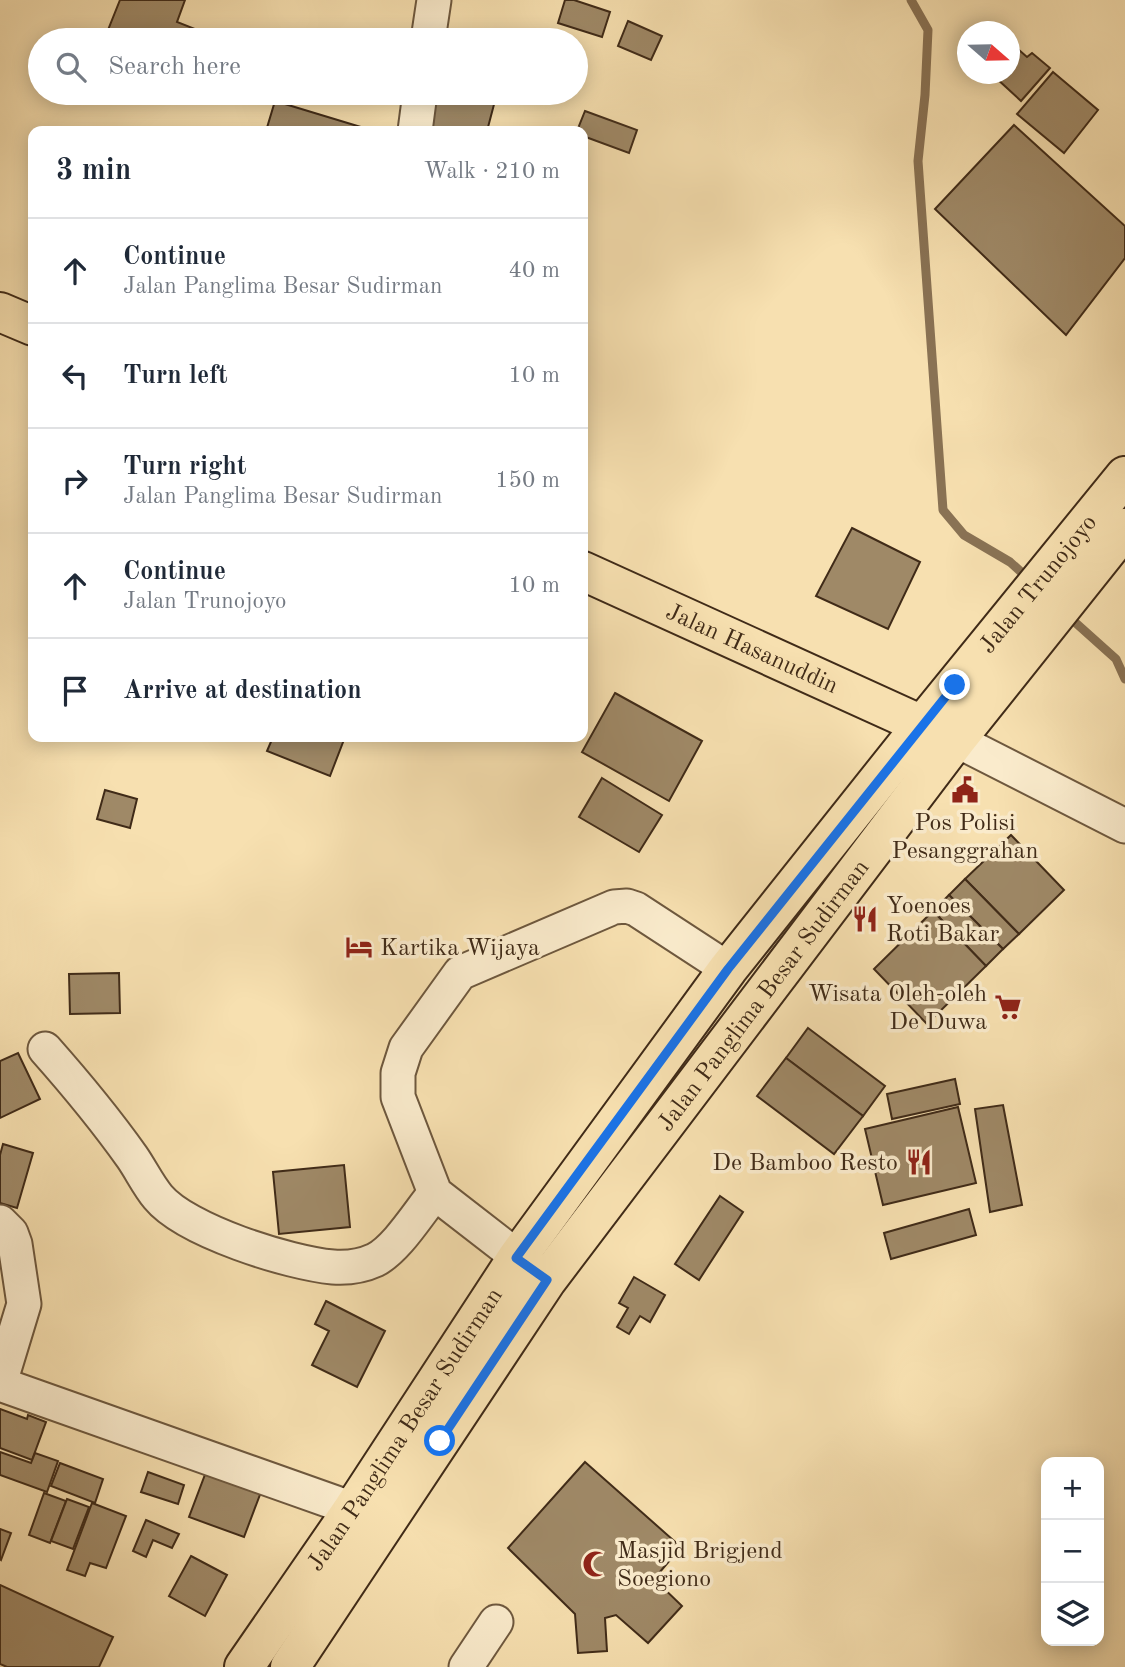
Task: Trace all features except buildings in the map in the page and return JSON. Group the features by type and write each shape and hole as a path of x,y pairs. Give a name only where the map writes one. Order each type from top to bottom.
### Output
{"main road":[{"path":"0,312 28,324"},
{"name":"Jalan Trunojoyo","path":"939,732 1059,585 1125,476"},
{"name":"Jalan Trunojoyo","path":"1059,585 1125,528"},
{"name":"Jalan Hasanuddin","path":"588,573 939,732"},
{"name":"Jalan Panglima Besar Sudirman","path":"244,1667 353,1509 516,1258 728,969 939,732"},
{"name":"Jalan Panglima Besar Sudirman","path":"290,1667 547,1280 939,732"}],"street":[{"path":"430,28 434,0"},
{"path":"416,126 418,105"},
{"path":"939,732 1125,826"},
{"path":"547,1280 435,1192 398,1097 398,1073 406,1048 460,973 614,907 636,909 728,969"},
{"path":"45,1049 89,1100 159,1198 191,1223 231,1241 310,1263 334,1267 356,1266 376,1259 390,1248 435,1192"},
{"path":"0,1222 11,1233 24,1304 0,1383 353,1509"},
{"path":"466,1667 496,1622"}],"waterway":[{"path":"911,0 928,30 918,161 943,510 964,535 1010,562 1030,580"},
{"path":"1068,616 1116,659 1125,679"}],"place":[{"name":"Pos Polisi Pesanggrahan","path":"965,790"},
{"name":"Yoenoes Roti Bakar","path":"865,919"},
{"name":"Kartika Wijaya","path":"359,947"},
{"name":"Wisata Oleh-oleh De Duwa","path":"1008,1007"},
{"name":"De Bamboo Resto","path":"919,1162"},
{"name":"Masjid Brigjend Soegiono","path":"596,1564"}],"route":[{"path":"440,1441 547,1280 516,1258 728,969 955,685"}]}
